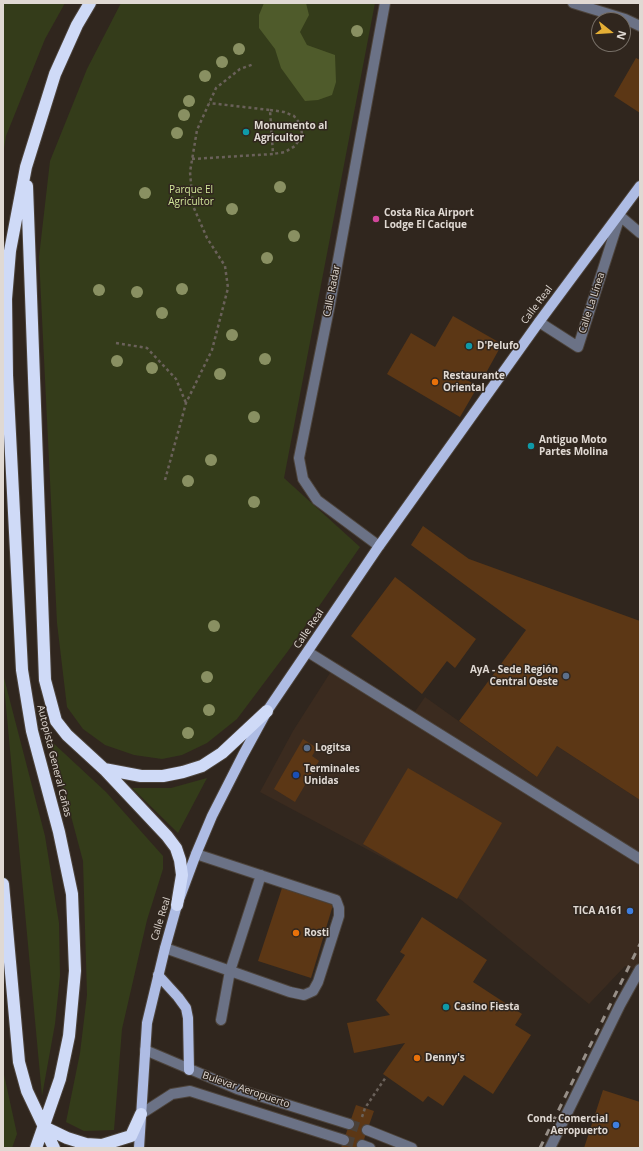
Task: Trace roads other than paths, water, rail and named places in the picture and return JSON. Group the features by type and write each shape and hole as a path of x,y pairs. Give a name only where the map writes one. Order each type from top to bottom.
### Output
{"highway":[{"name":"Autopista General Cañas","path":"36,1148 60,1079 69,1036 75,971 72,894 59,832 32,731 22,670 7,375 6,299 12,243 26,167 55,74 77,26 90,3"},
{"path":"26,167 45,680 56,721 67,735 104,769 167,836 176,848 182,874 177,905"},
{"path":"104,769 141,776 163,776 202,766 222,753 268,711"},
{"path":"3,884 18,1062 27,1092 54,1148"},
{"path":"44,1127 67,1138 86,1144 102,1145 131,1136 141,1114"}],"main road":[{"name":"Calle Real","path":"139,1148 147,1023 177,905 212,816 268,711 379,546 539,322 620,216 640,186"},
{"path":"158,975 186,1008 188,1018 189,1070"}],"street":[{"name":"Calle Radar","path":"379,546 317,500 303,479 299,458 330,304 385,3"},
{"path":"573,3 640,26"},
{"path":"620,216 640,233"},
{"name":"Calle La Línea","path":"539,322 578,347 620,216"},
{"path":"308,652 640,859"},
{"path":"165,948 290,992 304,995 313,991 318,982 339,916 339,908 336,900 196,854"},
{"path":"221,1020 230,971 261,875"},
{"path":"550,1148 620,1005 640,968"},
{"name":"Bulevar Aeropuerto","path":"145,1050 189,1070 237,1089 349,1124"},
{"path":"232,1105 237,1089"},
{"name":"Bulevar Aeropuerto","path":"141,1114 158,1101 172,1094 190,1091 344,1140"},
{"path":"367,1130 412,1148"}],"tunnel":[{"path":"349,1124 367,1130"},
{"path":"344,1140 362,1145"}],"railway":[{"path":"540,1148 640,944"}],"place":[{"name":"Monumento al Agricultor","path":"246,132"},
{"name":"Costa Rica Airport Lodge El Cacique","path":"376,219"},
{"name":"D'Pelufo","path":"469,346"},
{"name":"Restaurante Oriental","path":"435,382"},
{"name":"Antiguo Moto Partes Molina","path":"531,446"},
{"name":"AyA - Sede Región Central Oeste","path":"566,676"},
{"name":"Logitsa","path":"307,748"},
{"name":"Terminales Unidas","path":"296,775"},
{"name":"TICA A161","path":"630,911"},
{"name":"Rosti","path":"296,933"},
{"name":"Casino Fiesta","path":"446,1007"},
{"name":"Denny's","path":"417,1058"},
{"name":"Cond. Comercial Aeropuerto","path":"616,1125"}],"park label":[{"name":"Parque El Agricultor","path":"191,196"}]}
